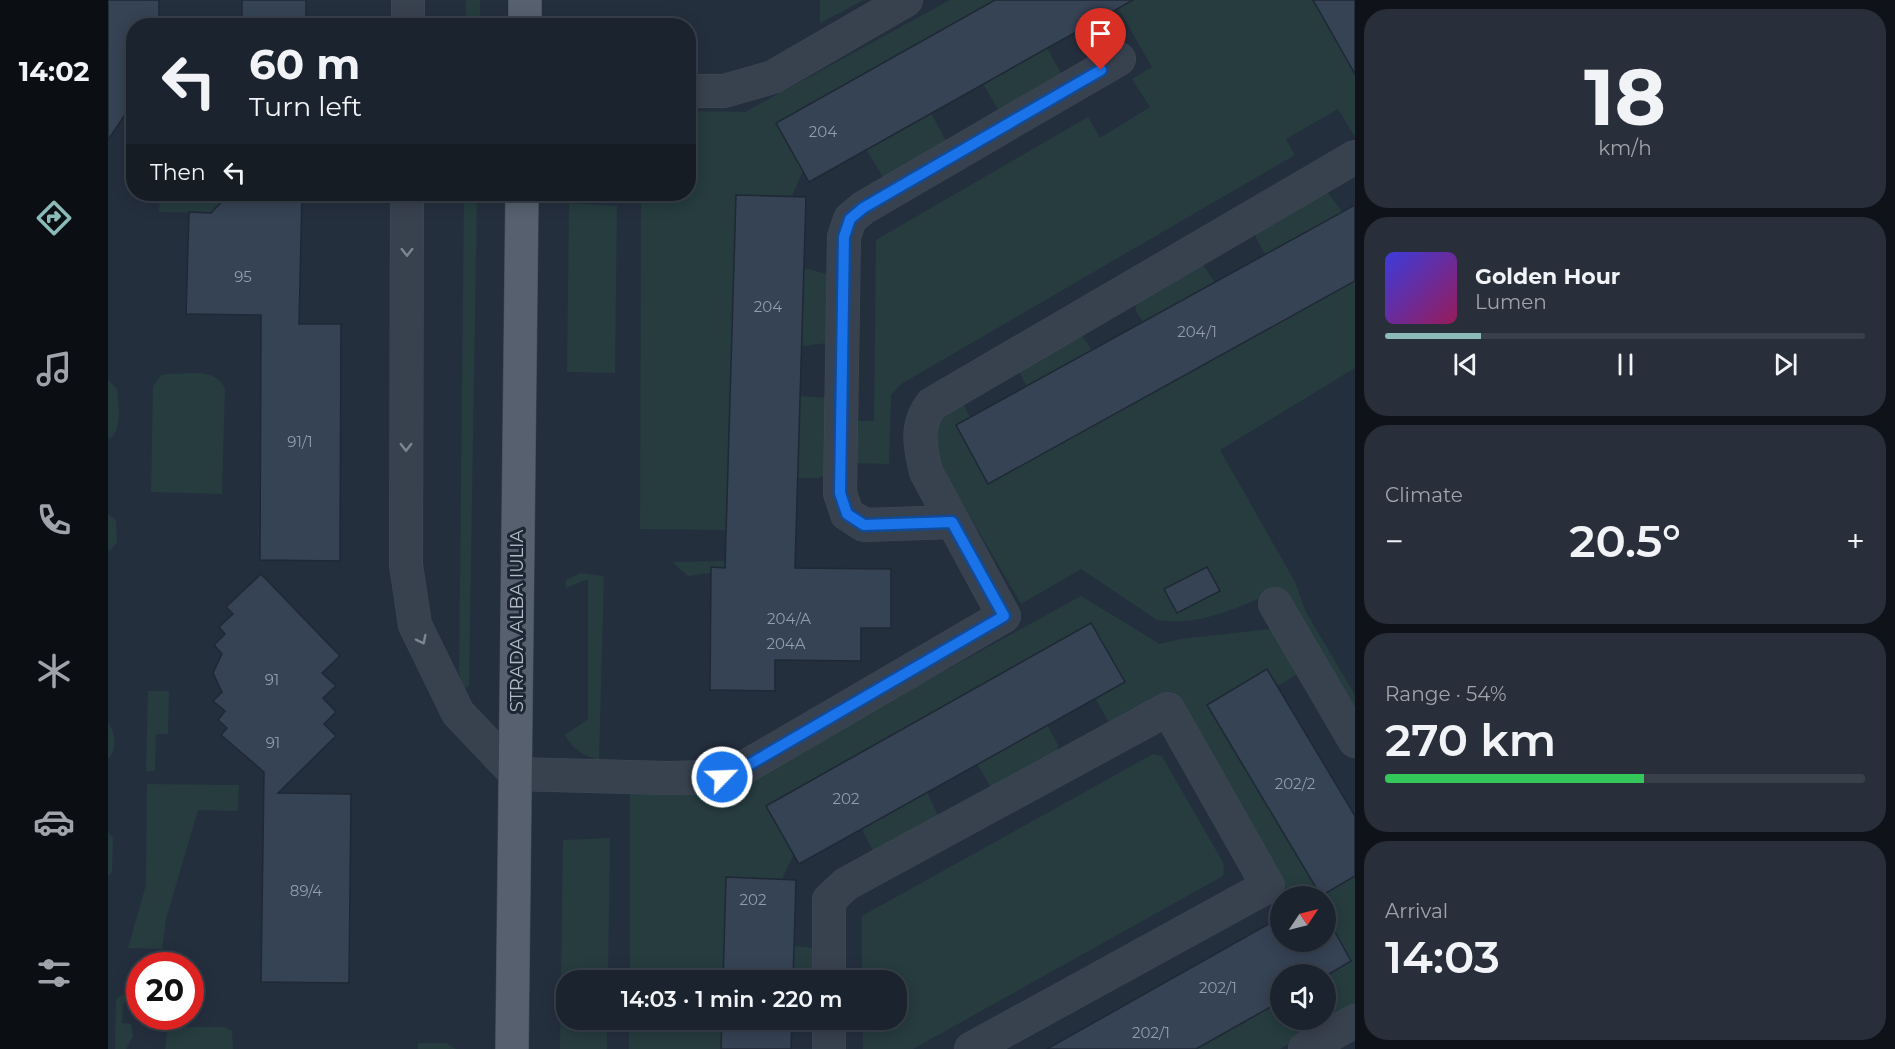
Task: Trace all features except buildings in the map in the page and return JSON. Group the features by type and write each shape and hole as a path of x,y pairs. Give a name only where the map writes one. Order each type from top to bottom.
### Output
{"main road":[{"path":"525,0 525,18"},
{"name":"STRADA ALBA IULIA","path":"512,1049 522,201"}],"lane":[{"path":"408,0 408,18"},
{"path":"696,91 724,91 773,77 906,0"},
{"path":"952,522 864,525 847,514 840,493 844,237 850,219 863,208 1119,59"},
{"path":"407,201 406,565 415,625 458,713 516,774 666,778 722,777 745,767 1004,616 926,472 921,448 920,426 923,415 932,404 1355,157"},
{"path":"1275,604 1355,741"},
{"path":"829,970 829,900 846,884 1168,709 1268,886 971,1049"},
{"path":"1305,1049 1355,1021"},
{"path":"829,1030 829,1049"}],"green space":[{"path":"466,0 480,0 480,18 465,18"},
{"path":"820,0 864,0 820,23"},
{"path":"950,0 995,0 776,123 803,171 792,196 736,195 726,530 640,529 641,201 696,201 696,111 745,112"},
{"path":"1132,0 1313,0 1355,74 1355,137 1338,109 1286,139 1295,155 901,384 891,395 889,464 853,463 854,421 874,421 876,240 1088,117 1100,138 1150,107 1132,79 1152,67 1118,8"},
{"path":"1047,48 1061,73 1059,87 999,111 983,84"},
{"path":"931,113 947,143 883,177 866,149"},
{"path":"1327,191 1342,212 1265,254 1256,238 1256,232"},
{"path":"160,201 222,201 211,213 159,212"},
{"path":"464,201 477,201 469,686 465,688 459,682"},
{"path":"569,203 617,206 615,373 567,372"},
{"path":"1202,263 1215,283 1143,322 1136,311 1135,302"},
{"path":"804,268 827,274 828,343 802,346"},
{"path":"1355,281 1355,368 1220,450 1295,582 1306,612 1355,695 1355,719 1281,588 1236,608 1205,618 1157,620 1081,569 1021,604 931,450 940,421 959,397 971,418"},
{"path":"1081,334 1092,350 1027,387 1020,373 1021,367"},
{"path":"162,375 208,375 215,377 225,389 222,494 151,492 153,386"},
{"path":"108,380 117,389 119,408 117,428 111,438 108,438"},
{"path":"800,396 829,398 829,474 818,478 798,478"},
{"path":"108,514 116,520 117,542 111,550 108,550"},
{"path":"672,562 795,563 795,568 712,568 711,573 688,576"},
{"path":"580,573 604,576 599,760 579,751 565,735 588,719 588,579 566,588 566,580"},
{"path":"1081,596 1160,644 1180,639 1271,629 1303,671 1277,686 1267,670 1319,886 1285,886 1173,692 1111,726 1095,698 1091,623 766,805 794,854 782,879 726,878 723,970 630,970 630,790 744,781"},
{"path":"148,691 169,691 168,734 156,734 155,771 146,771"},
{"path":"108,723 113,732 114,742 113,751 108,759"},
{"path":"1047,725 1058,745 1057,752 996,787 990,786 977,764"},
{"path":"1153,754 1162,756 1224,864 1223,876 913,1049 863,1049 863,1030 907,1030 907,970 862,970 862,916"},
{"path":"147,784 239,785 238,811 198,810 166,919 162,949 128,948 146,885"},
{"path":"927,792 939,818 874,853 862,829"},
{"path":"108,832 113,838 112,872 108,876"},
{"path":"610,838 608,970 561,970 563,840"},
{"path":"1355,876 1355,1007 1336,1018 1336,970 1351,961 1336,934 1336,887"},
{"path":"794,946 815,948 818,970 793,970"},
{"path":"126,995 126,1003 123,1003 122,1023 126,1023 126,1030 132,1030 133,1036 126,1049 115,1049 116,999"},
{"path":"1270,1007 1270,1030 1314,1030 1280,1049 1196,1049"},
{"path":"204,1027 225,1027 232,1031 233,1049 165,1049 167,1033 170,1030 204,1030"},
{"path":"560,1030 607,1030 607,1049 560,1049"},
{"path":"629,1030 722,1030 721,1049 629,1049"},
{"path":"792,1030 813,1030 812,1032"},
{"path":"418,1043 446,1043 456,1049 418,1049"}],"route":[{"path":"722,777 745,767 1004,616 952,522 864,525 847,514 840,493 844,237 850,219 863,208 1101,70"}]}
